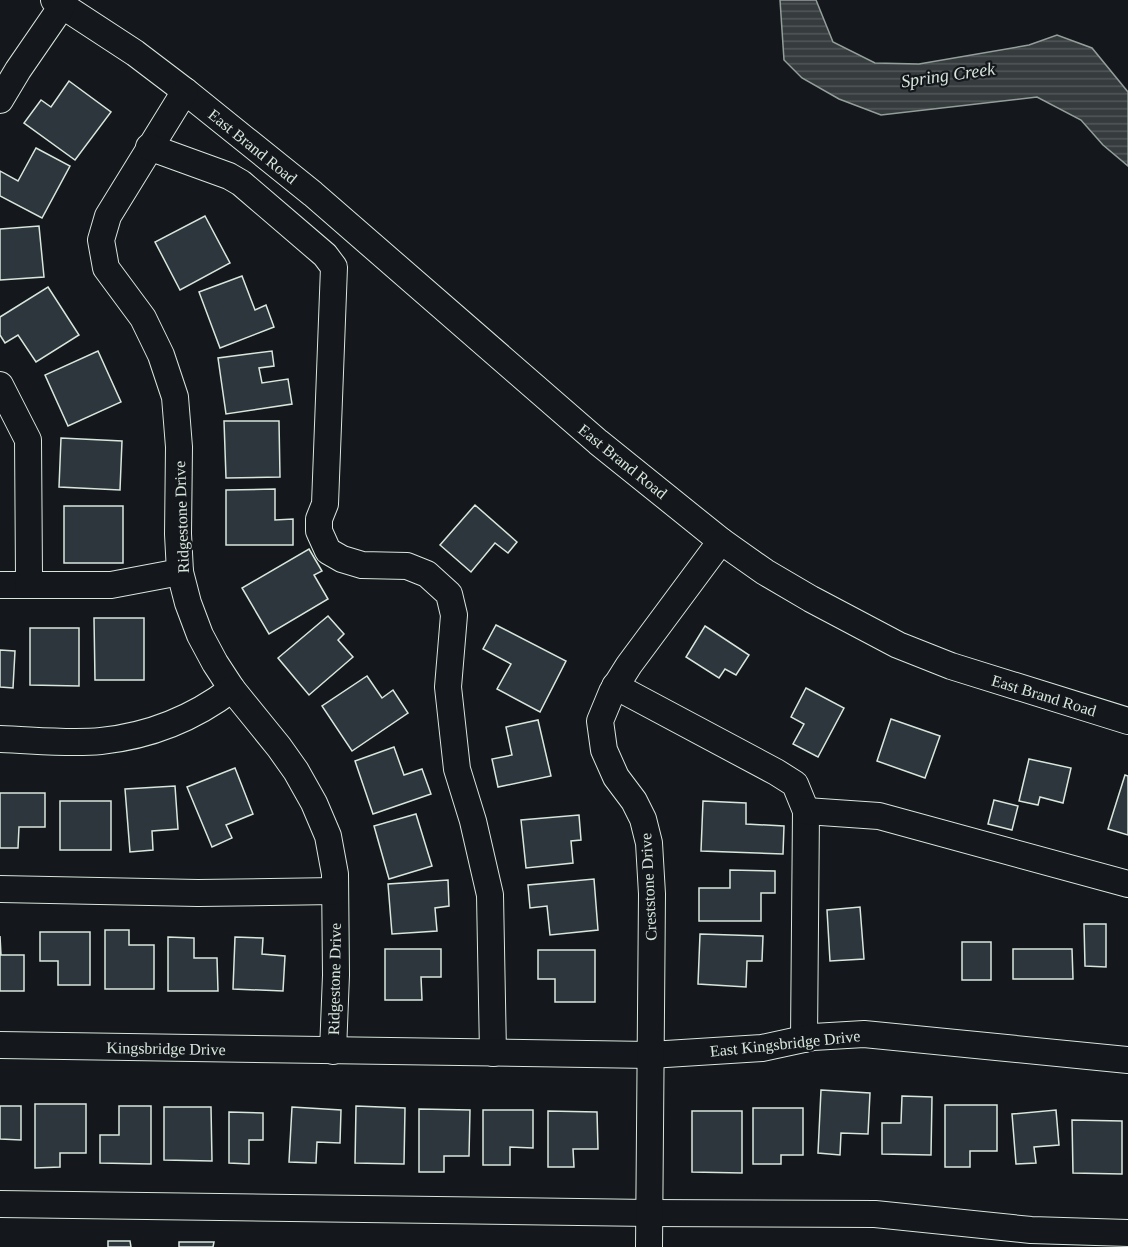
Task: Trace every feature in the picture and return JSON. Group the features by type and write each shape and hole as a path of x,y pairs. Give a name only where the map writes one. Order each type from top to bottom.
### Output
{"street":[{"name":"East Brand Road","path":"58,3 135,53 313,194 598,442 721,541 765,572 898,645 951,666 1128,721"},
{"path":"0,100 58,3"},
{"name":"Ridgestone Drive","path":"185,91 108,216 101,240 106,268 143,318 161,355 175,397 179,447 180,572 200,635 232,689 296,771 314,803 327,836 335,874 336,975 333,1051"},
{"path":"149,147 229,176 241,183 325,255 334,267 325,504 319,519 319,531 328,551 342,559 362,565 407,566 427,574 449,594 454,615 448,687 457,769 473,821 490,895 493,1053"},
{"path":"0,386 28,440 28,585"},
{"name":"Creststone Drive","path":"649,1247 652,894 649,843 639,810 616,777 604,750 600,721 615,686 629,665 721,541"},
{"path":"0,585 111,585 180,572"},
{"path":"615,686 795,784 806,811 804,1039"},
{"path":"0,739 100,741 142,733 174,723 197,712 232,689"},
{"path":"806,811 879,816 1128,884"},
{"path":"0,889 198,893 335,891"},
{"name":"East Kingsbridge Drive","path":"333,1051 650,1055 762,1048 804,1039 864,1034 1128,1060"},
{"name":"Kingsbridge Drive","path":"0,1045 333,1051"},
{"path":"0,1204 875,1214 1031,1230 1128,1233"}],"water":[{"name":"Spring Creek","path":"780,0 816,0 833,42 875,63 919,64 1029,45 1057,35 1092,48 1128,92 1128,166 1103,145 1081,120 1037,97 881,115 839,99 802,78 784,60"}],"building":[{"path":"69,81 111,112 75,160 24,123 41,100 51,107"},
{"path":"36,148 70,166 42,218 0,196 0,171 18,181"},
{"path":"205,216 230,263 180,290 155,242"},
{"path":"39,226 44,277 0,280 0,229"},
{"path":"242,276 255,310 266,305 274,327 220,348 199,292"},
{"path":"48,287 79,335 36,362 18,335 5,343 0,335 0,317"},
{"path":"98,351 121,402 68,426 45,375"},
{"path":"272,351 274,366 259,368 262,383 288,379 292,404 226,414 218,358"},
{"path":"224,421 279,421 280,477 226,478"},
{"path":"61,438 122,441 120,490 59,487"},
{"path":"275,489 275,520 293,519 293,545 226,545 226,490"},
{"path":"475,505 517,542 508,553 495,543 471,572 440,545"},
{"path":"64,506 123,506 123,563 64,563"},
{"path":"309,549 322,571 314,575 328,599 269,634 242,588"},
{"path":"328,616 344,634 338,640 353,657 309,695 278,658"},
{"path":"94,618 144,618 144,680 95,680"},
{"path":"496,625 566,661 540,712 497,689 511,664 483,649"},
{"path":"705,626 749,655 736,675 725,669 719,678 686,657"},
{"path":"30,628 79,628 79,686 30,685"},
{"path":"0,650 15,651 13,688 0,687"},
{"path":"367,676 382,698 393,690 408,713 352,751 322,706"},
{"path":"806,688 844,708 818,757 793,744 804,724 791,717"},
{"path":"891,719 940,736 925,778 877,761"},
{"path":"538,720 551,776 498,787 492,759 512,755 506,727"},
{"path":"394,747 404,775 422,769 431,794 373,814 355,761"},
{"path":"1029,759 1071,768 1063,803 1040,797 1038,805 1019,801"},
{"path":"235,768 253,814 226,825 232,838 212,847 187,787"},
{"path":"1125,775 1128,776 1128,835 1108,829"},
{"path":"175,786 178,829 152,831 153,850 130,852 125,789"},
{"path":"0,793 45,793 45,827 19,827 18,848 0,848"},
{"path":"994,800 1018,806 1012,830 988,824"},
{"path":"60,801 111,801 111,850 60,850"},
{"path":"703,801 746,803 746,824 784,826 783,854 701,851"},
{"path":"416,814 432,866 389,879 374,826"},
{"path":"579,815 581,840 571,841 573,863 526,868 521,820"},
{"path":"730,870 775,871 775,893 761,893 761,921 699,921 699,888 730,888"},
{"path":"594,879 598,930 550,935 547,906 530,908 528,885"},
{"path":"448,880 449,906 435,908 437,931 392,934 388,884"},
{"path":"860,907 864,959 830,961 827,910"},
{"path":"1084,924 1106,924 1106,967 1085,966"},
{"path":"105,930 129,930 129,945 154,945 154,989 105,989"},
{"path":"40,932 90,932 90,985 58,985 58,961 40,961"},
{"path":"700,934 763,936 762,961 747,961 746,987 698,984"},
{"path":"0,936 1,955 24,955 24,991 0,991"},
{"path":"168,937 194,938 194,958 217,958 218,991 168,991"},
{"path":"235,937 263,938 262,954 285,956 283,991 233,989"},
{"path":"962,942 991,942 991,980 962,980"},
{"path":"385,949 441,949 441,977 421,977 422,1000 385,1000"},
{"path":"1013,949 1072,949 1073,979 1013,979"},
{"path":"538,950 595,950 595,1002 555,1002 555,979 538,979"},
{"path":"821,1090 870,1093 868,1134 841,1133 840,1155 818,1153"},
{"path":"902,1096 932,1097 931,1155 882,1154 882,1123 901,1123"},
{"path":"35,1104 86,1104 86,1153 60,1153 60,1167 35,1168"},
{"path":"945,1105 997,1105 997,1151 970,1151 970,1167 945,1167"},
{"path":"0,1106 21,1106 21,1140 0,1139"},
{"path":"119,1106 151,1106 151,1164 100,1163 100,1135 119,1135"},
{"path":"356,1106 405,1108 404,1164 355,1163"},
{"path":"164,1107 211,1107 212,1161 164,1160"},
{"path":"292,1107 341,1110 340,1143 317,1142 316,1163 289,1162"},
{"path":"753,1108 803,1108 803,1155 781,1155 781,1164 753,1164"},
{"path":"419,1109 470,1110 469,1156 444,1156 444,1172 419,1172"},
{"path":"483,1110 533,1110 533,1148 510,1147 510,1165 483,1165"},
{"path":"1056,1110 1059,1145 1034,1147 1036,1163 1016,1164 1012,1114"},
{"path":"548,1111 597,1112 598,1149 573,1149 574,1167 548,1167"},
{"path":"692,1111 742,1111 742,1173 692,1172"},
{"path":"229,1112 263,1113 263,1140 249,1140 249,1164 229,1163"},
{"path":"1072,1120 1122,1121 1122,1174 1073,1173"},
{"path":"108,1241 130,1241 131,1247 108,1247"},
{"path":"179,1242 214,1242 213,1247 179,1247"}]}
